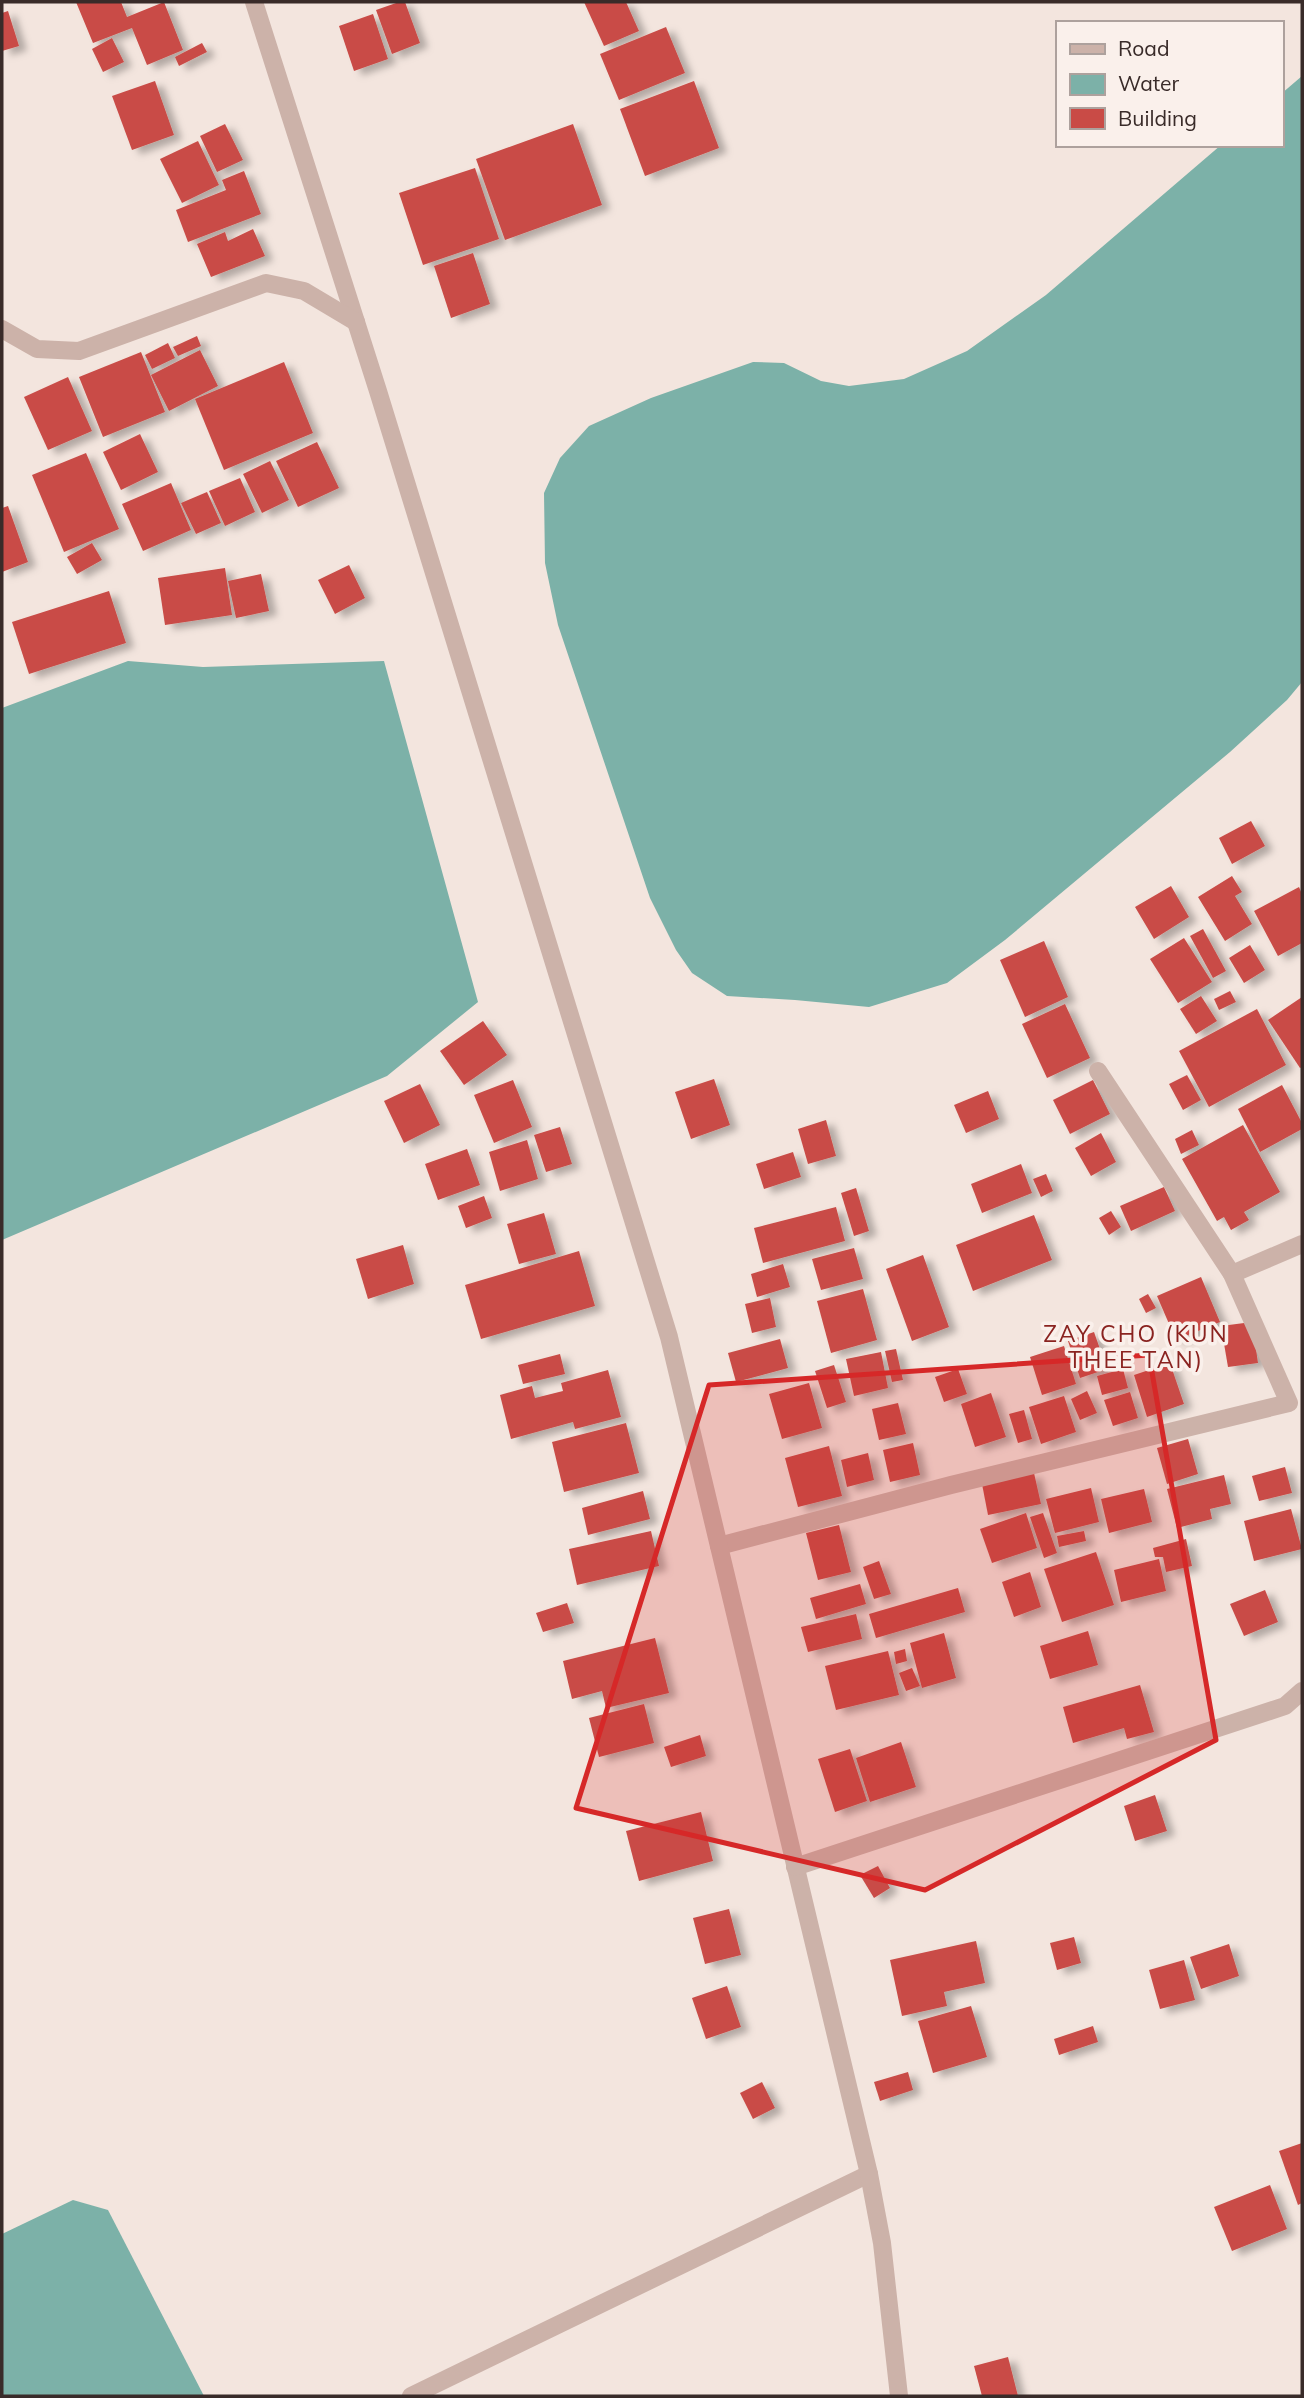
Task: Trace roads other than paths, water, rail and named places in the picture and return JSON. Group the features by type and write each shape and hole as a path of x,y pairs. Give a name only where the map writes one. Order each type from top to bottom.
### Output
{"street":[{"path":"254,2 356,322 669,1337 869,2174 882,2243 899,2396"},
{"path":"2,329 37,349 79,351 266,283 304,291 356,322"},
{"path":"719,1546 951,1485 1289,1404 1232,1274 1098,1071"},
{"path":"1232,1274 1302,1244"},
{"path":"795,1867 1285,1706 1302,1691"},
{"path":"411,2396 869,2174"}],"water":[{"path":"1302,76 1302,682 1287,700 1230,752 1005,940 947,983 869,1007 727,996 692,973 676,950 650,898 558,625 545,563 544,493 560,458 589,426 651,398 753,362 784,363 821,381 849,386 904,379 967,351 1046,295 1219,147 1283,147 1283,92"},
{"path":"128,661 203,667 384,661 478,1002 387,1076 2,1240 2,708"},
{"path":"73,2200 108,2210 204,2396 2,2396 2,2234"}],"district":[{"name":"ZAY CHO (KUN THEE TAN)","path":"1136,1347"}]}
